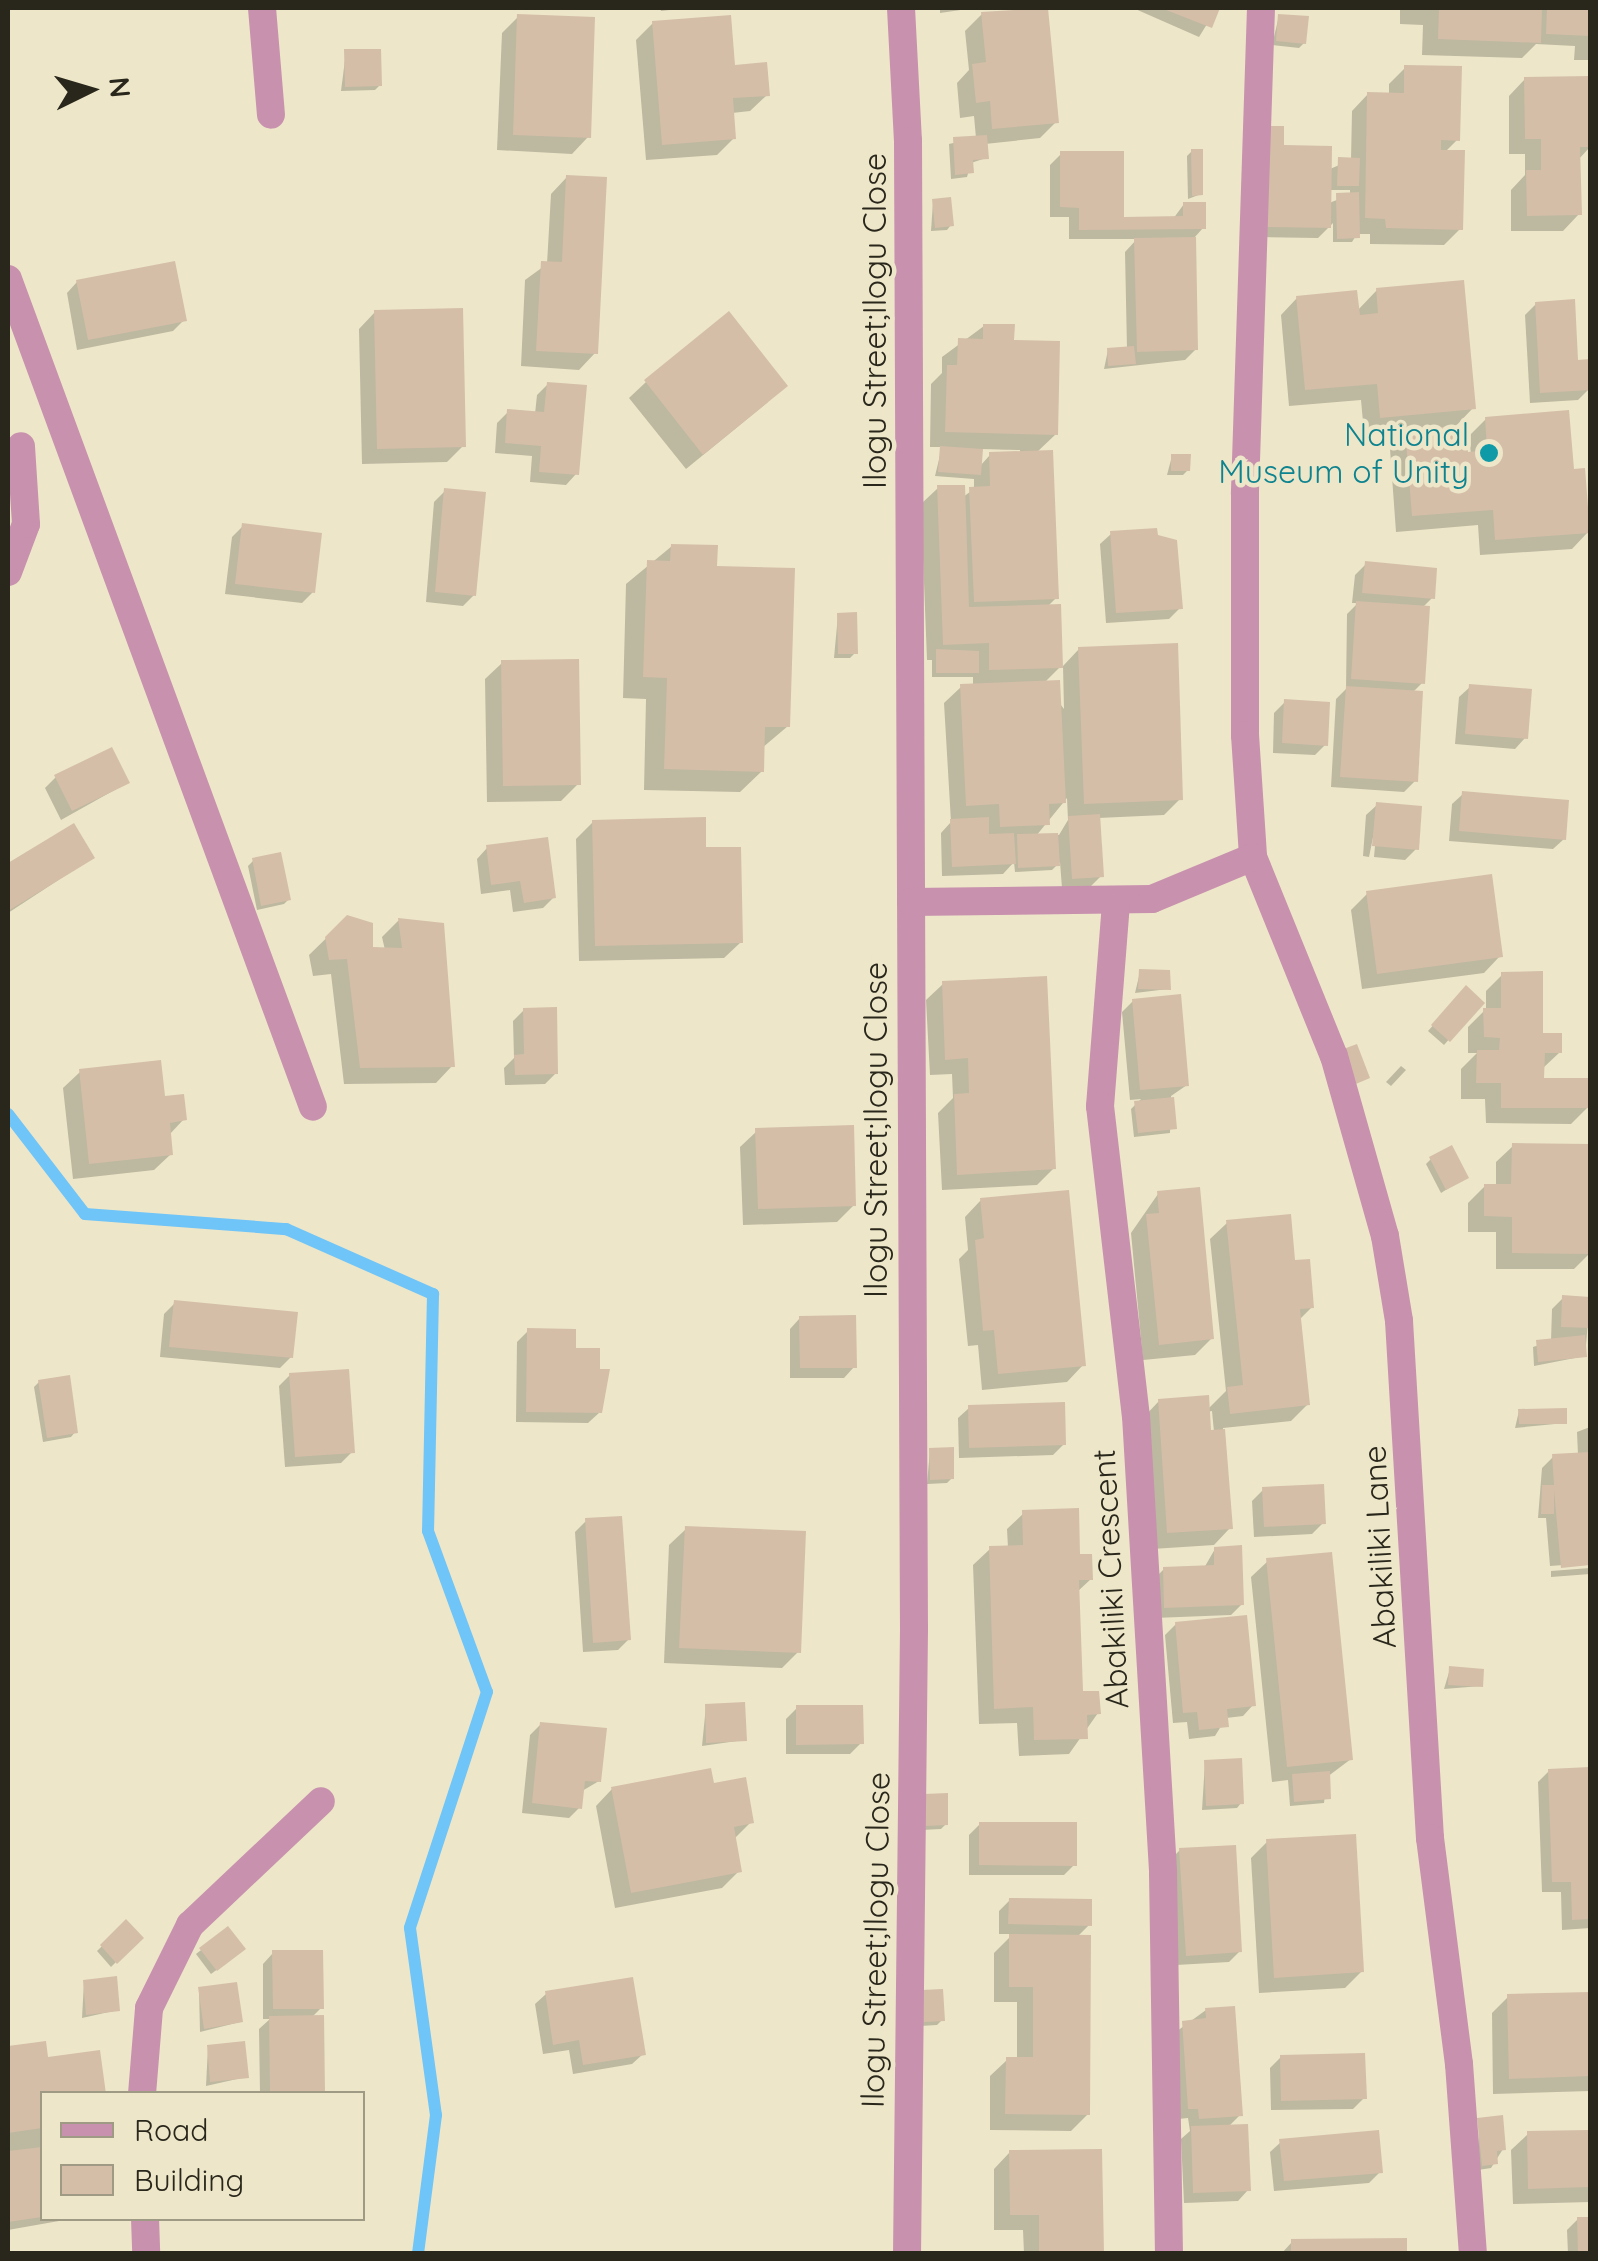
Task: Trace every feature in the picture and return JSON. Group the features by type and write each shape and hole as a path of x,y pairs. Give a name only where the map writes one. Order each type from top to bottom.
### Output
{"street":[{"path":"262,8 271,115"},
{"name":"Ilogu Street;Ilogu Close","path":"900,8 908,160 914,1629 906,2254"},
{"name":"Abakiliki Lane","path":"1260,8 1245,494 1245,735 1253,858 1334,1056 1391,1270 1410,1467 1430,1838 1459,2064 1472,2254"},
{"path":"8,278 312,1106"},
{"path":"8,572 26,524 14,449 64,429"},
{"path":"911,902 1116,903 1152,899 1253,858"},
{"name":"Abakiliki Crescent","path":"1116,903 1100,1106 1137,1436 1163,1873 1168,2254"},
{"path":"142,2091 149,2008 190,1925 321,1801"},
{"path":"145,2221 146,2254"}],"building":[{"path":"1048,8 1059,123 992,129 990,101 976,103 972,64 986,62 981,12"},
{"path":"1161,8 1220,8 1212,28"},
{"path":"1439,8 1542,8 1541,43 1438,39"},
{"path":"1547,8 1590,8 1590,36 1546,34"},
{"path":"517,14 595,17 591,138 513,135"},
{"path":"1278,14 1309,16 1306,44 1276,41"},
{"path":"731,15 735,65 767,62 770,96 733,98 736,139 662,145 652,21"},
{"path":"344,49 381,49 382,86 345,87"},
{"path":"1404,65 1462,66 1460,141 1441,140 1441,150 1465,150 1463,230 1386,228 1385,219 1365,218 1367,92 1404,93"},
{"path":"1590,76 1590,147 1580,147 1582,215 1527,216 1526,170 1541,170 1541,139 1525,139 1524,77"},
{"path":"1265,126 1284,126 1284,145 1332,146 1331,228 1264,227"},
{"path":"987,135 989,159 973,160 974,173 955,175 953,137"},
{"path":"1191,149 1203,149 1203,195 1192,196"},
{"path":"1060,151 1124,151 1124,217 1183,216 1183,202 1206,202 1206,229 1079,230 1079,208 1060,207"},
{"path":"1338,157 1360,158 1359,186 1337,186"},
{"path":"566,175 607,177 598,354 536,351 541,261 562,262"},
{"path":"1359,192 1360,238 1337,239 1336,193"},
{"path":"951,197 954,226 935,228 932,199"},
{"path":"1196,237 1198,350 1137,352 1134,238"},
{"path":"175,261 187,321 88,340 76,280"},
{"path":"1464,280 1476,409 1380,418 1377,384 1305,390 1296,296 1357,290 1360,315 1378,313 1376,288"},
{"path":"1575,299 1578,360 1590,359 1590,390 1540,393 1535,302"},
{"path":"463,308 466,447 377,449 374,310"},
{"path":"729,311 788,386 703,455 644,380"},
{"path":"983,324 1015,324 1014,340 1060,341 1058,435 945,432 947,365 957,365 958,338 983,339"},
{"path":"1134,346 1136,364 1108,366 1107,348"},
{"path":"547,382 587,385 579,475 539,472 541,446 505,443 507,409 544,412"},
{"path":"1569,410 1574,469 1585,468 1590,533 1495,540 1493,510 1412,516 1405,430 1465,425 1468,452 1487,450 1485,417"},
{"path":"940,446 983,449 981,475 938,472"},
{"path":"1053,450 1059,599 974,602 969,487 990,486 989,452"},
{"path":"1171,454 1191,454 1190,471 1171,471"},
{"path":"937,485 965,485 969,607 1061,604 1063,668 989,670 989,643 943,645"},
{"path":"444,488 486,492 476,596 435,592"},
{"path":"242,523 322,533 315,593 235,584"},
{"path":"1157,528 1158,535 1177,540 1183,609 1116,613 1110,531"},
{"path":"671,544 718,545 717,566 795,568 790,727 765,727 764,772 664,769 667,678 643,677 647,560 670,561"},
{"path":"1365,561 1437,568 1435,599 1362,593"},
{"path":"1356,601 1430,606 1425,684 1351,679"},
{"path":"857,612 858,654 838,654 837,613"},
{"path":"1178,643 1183,800 1084,804 1078,647"},
{"path":"936,649 979,651 979,673 936,673"},
{"path":"579,659 581,785 503,786 501,660"},
{"path":"1060,680 1066,803 1049,804 1050,825 1000,827 999,804 966,806 960,684"},
{"path":"1469,684 1532,689 1528,739 1465,734"},
{"path":"1346,686 1423,691 1418,782 1340,777"},
{"path":"1284,699 1330,702 1328,746 1282,743"},
{"path":"112,747 130,783 72,811 54,775"},
{"path":"1462,791 1569,800 1566,840 1459,831"},
{"path":"1376,802 1422,806 1419,850 1372,846"},
{"path":"1100,814 1104,877 1072,879 1068,816"},
{"path":"706,817 706,847 741,847 743,943 595,946 592,820"},
{"path":"989,817 989,834 1014,833 1016,864 952,867 950,819"},
{"path":"74,823 95,858 8,911 8,863"},
{"path":"1058,833 1060,866 1018,868 1017,834"},
{"path":"548,837 556,898 524,903 520,881 491,885 486,845"},
{"path":"281,852 291,900 261,906 252,858"},
{"path":"1492,874 1503,957 1377,974 1366,891"},
{"path":"347,915 373,923 373,947 402,948 398,918 444,923 455,1067 360,1068 347,959 329,960 325,937"},
{"path":"1139,969 1170,970 1171,990 1138,989"},
{"path":"1543,971 1543,1033 1562,1033 1562,1053 1545,1053 1544,1078 1590,1078 1590,1108 1501,1108 1501,1083 1476,1083 1477,1050 1499,1050 1500,1038 1484,1037 1483,1008 1501,1008 1501,972"},
{"path":"1047,976 1056,1169 957,1175 954,1094 969,1093 968,1058 945,1060 942,981"},
{"path":"1466,985 1485,1003 1450,1042 1431,1025"},
{"path":"1181,994 1189,1086 1140,1090 1132,999"},
{"path":"557,1007 558,1074 515,1075 514,1055 524,1054 523,1008"},
{"path":"1357,1044 1370,1078 1351,1086 1338,1051"},
{"path":"161,1060 165,1096 184,1094 187,1120 170,1123 173,1155 89,1164 79,1069"},
{"path":"1174,1097 1177,1129 1138,1133 1134,1101"},
{"path":"854,1125 856,1206 758,1209 755,1128"},
{"path":"1512,1143 1590,1144 1590,1254 1512,1253 1512,1217 1484,1216 1484,1184 1511,1184"},
{"path":"1452,1145 1469,1178 1446,1190 1429,1157"},
{"path":"1200,1187 1214,1339 1159,1345 1146,1214 1159,1213 1157,1191"},
{"path":"1069,1190 1086,1366 998,1374 994,1330 983,1331 975,1240 984,1238 980,1198"},
{"path":"1291,1214 1295,1260 1310,1259 1314,1308 1300,1309 1310,1405 1230,1414 1227,1387 1243,1385 1226,1220"},
{"path":"1562,1295 1590,1297 1590,1328 1561,1327"},
{"path":"174,1300 298,1312 293,1358 169,1347"},
{"path":"856,1315 857,1368 800,1368 799,1316"},
{"path":"527,1328 576,1329 576,1348 600,1348 600,1369 610,1369 602,1413 526,1412"},
{"path":"1585,1335 1587,1357 1538,1362 1536,1340"},
{"path":"349,1369 355,1453 295,1457 289,1373"},
{"path":"70,1375 78,1433 47,1438 38,1380"},
{"path":"1209,1395 1211,1430 1225,1429 1233,1529 1167,1533 1158,1399"},
{"path":"1065,1402 1066,1445 969,1448 968,1405"},
{"path":"1567,1408 1567,1424 1519,1424 1518,1409"},
{"path":"954,1447 954,1479 930,1480 929,1448"},
{"path":"1590,1452 1590,1565 1561,1568 1554,1490 1554,1514 1541,1514 1542,1485 1554,1485 1552,1454"},
{"path":"1324,1484 1326,1524 1264,1527 1262,1487"},
{"path":"1079,1508 1080,1554 1092,1554 1093,1580 1079,1580 1083,1691 1099,1691 1101,1714 1087,1715 1088,1739 1034,1740 1033,1707 994,1709 989,1546 1023,1545 1022,1510"},
{"path":"622,1516 631,1640 593,1643 585,1518"},
{"path":"685,1526 806,1531 801,1653 679,1648"},
{"path":"1242,1545 1244,1605 1164,1608 1163,1567 1214,1565 1214,1547"},
{"path":"1332,1552 1353,1760 1287,1767 1266,1558"},
{"path":"1247,1615 1256,1706 1227,1709 1229,1727 1199,1730 1197,1712 1183,1713 1175,1622"},
{"path":"1449,1666 1484,1669 1483,1687 1448,1685"},
{"path":"745,1702 747,1741 706,1743 705,1704"},
{"path":"796,1705 863,1705 864,1744 796,1745"},
{"path":"540,1722 607,1728 601,1782 585,1781 582,1809 532,1803"},
{"path":"1242,1758 1244,1804 1206,1806 1204,1760"},
{"path":"1590,1767 1590,1919 1572,1920 1571,1882 1552,1882 1548,1769"},
{"path":"711,1768 714,1783 746,1777 754,1823 734,1827 742,1872 631,1893 611,1787"},
{"path":"1330,1771 1331,1799 1294,1802 1292,1774"},
{"path":"948,1793 948,1825 925,1826 924,1794"},
{"path":"979,1822 1077,1822 1077,1866 979,1865"},
{"path":"1356,1834 1364,1972 1274,1978 1266,1839"},
{"path":"1236,1845 1242,1952 1186,1956 1179,1848"},
{"path":"1009,1898 1092,1899 1092,1926 1008,1924"},
{"path":"126,1919 144,1938 117,1964 100,1945"},
{"path":"228,1926 246,1949 217,1971 199,1948"},
{"path":"1009,1934 1091,1935 1090,2115 1005,2114 1006,2057 1033,2057 1033,1987 1009,1987"},
{"path":"272,1950 323,1950 324,2009 273,2009"},
{"path":"117,1976 120,2011 86,2015 83,1980"},
{"path":"633,1977 646,2055 583,2065 579,2040 553,2045 545,1991"},
{"path":"237,1982 243,2022 204,2029 198,1987"},
{"path":"943,1989 945,2021 924,2022 922,1990"},
{"path":"1590,1992 1590,2076 1509,2079 1507,1994"},
{"path":"1235,2006 1243,2116 1199,2119 1198,2109 1188,2109 1182,2021 1206,2018 1205,2008"},
{"path":"324,2015 325,2091 270,2091 269,2016"},
{"path":"46,2041 48,2057 100,2050 106,2091 40,2091 40,2128 8,2133 8,2046"},
{"path":"245,2041 249,2078 210,2082 207,2045"},
{"path":"1365,2053 1367,2099 1281,2101 1280,2055"},
{"path":"1503,2115 1506,2150 1497,2151 1498,2164 1482,2166 1477,2118"},
{"path":"1248,2124 1251,2191 1193,2193 1191,2126"},
{"path":"1379,2130 1383,2173 1284,2181 1279,2139"},
{"path":"1590,2130 1590,2187 1528,2189 1527,2131"},
{"path":"40,2147 40,2217 8,2222 8,2151"},
{"path":"1102,2149 1104,2254 1039,2254 1039,2215 1010,2215 1009,2150"},
{"path":"1577,2217 1590,2217 1590,2254 1578,2254"},
{"path":"1407,2238 1407,2254 1291,2254 1291,2239"}],"waterway":[{"path":"8,1114 85,1214 286,1229 433,1294 428,1531 487,1692 410,1928 436,2115 418,2254"}],"place":[{"name":"National Museum of Unity","path":"1489,453"}]}
